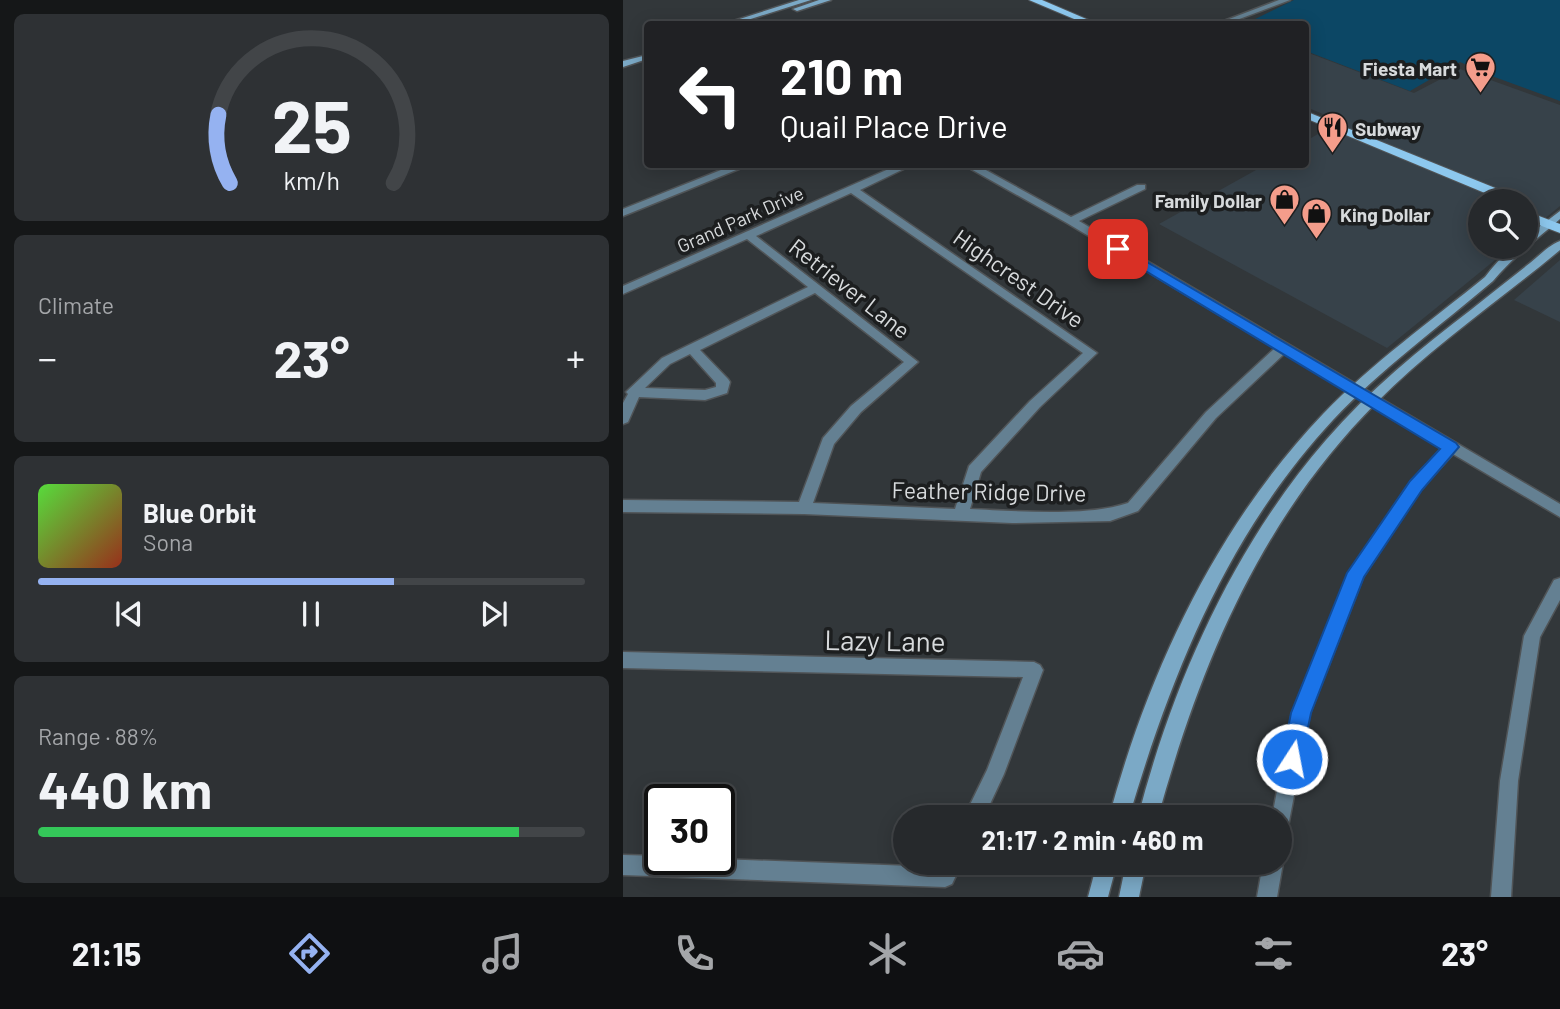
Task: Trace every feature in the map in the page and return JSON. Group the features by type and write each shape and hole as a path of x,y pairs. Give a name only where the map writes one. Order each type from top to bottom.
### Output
{"main road":[{"path":"738,21 807,0"},
{"path":"759,21 827,0"},
{"path":"1019,0 1084,21"},
{"path":"1034,0 1071,21"},
{"path":"623,57 644,51"},
{"path":"623,64 644,58"},
{"path":"1309,116 1486,189"},
{"path":"1309,124 1468,190"},
{"path":"1340,136 1372,141"},
{"path":"1538,212 1557,221"},
{"path":"1538,217 1557,221"},
{"path":"1538,234 1557,221"},
{"path":"1151,805 1197,668 1232,593 1269,529 1311,468 1372,399 1560,244"},
{"path":"1123,805 1173,661 1208,585 1248,519 1291,459 1356,390 1509,259"},
{"path":"1471,294 1490,299"},
{"path":"1248,519 1269,529"},
{"path":"1149,724 1174,732"},
{"path":"1098,897 1104,875"},
{"path":"1129,897 1134,875"}],"street":[{"path":"1244,21 1286,0"},
{"path":"1230,21 1260,12"},
{"path":"623,213 736,168"},
{"name":"Grand Park Drive","path":"623,290 900,168"},
{"path":"974,168 1071,221 1560,510"},
{"path":"1071,221 1141,187"},
{"name":"Highcrest Drive","path":"852,189 1091,353 1035,404 974,470 961,515"},
{"name":"Retriever Lane","path":"748,235 912,362 856,409 828,442 804,508"},
{"path":"623,419 633,393 646,376 666,361 815,288"},
{"name":"Feather Ridge Drive","path":"623,506 804,508 961,515 1110,515 1133,507 1211,415 1283,348"},
{"path":"633,393 705,395 722,390 723,382 692,349"},
{"path":"1284,805 1301,713 1356,573 1416,485 1451,447"},
{"path":"1501,897 1509,781 1532,635 1560,585"},
{"name":"Lazy Lane","path":"623,660 1034,670 995,774 980,805"},
{"path":"623,865 946,875"},
{"path":"1268,897 1271,875"}],"shaded area":[{"path":"1294,0 1560,0 1560,101 1460,62 1410,91 1309,52 1309,21 1251,21"},
{"path":"1309,53 1414,93 1460,69 1560,105 1560,206 1538,224 1538,189 1468,189 1468,259 1496,259 1387,348 1159,224 1260,168 1309,168 1309,139 1340,121 1309,108"},
{"path":"1560,260 1560,322 1514,300"}],"place":[{"name":"Fiesta Mart","path":"1480,95"},
{"name":"Subway","path":"1332,155"},
{"name":"Family Dollar","path":"1285,227"},
{"name":"King Dollar","path":"1317,241"}],"route":[{"path":"1118,249 1451,447 1416,485 1356,573 1301,713 1292,759"}]}
